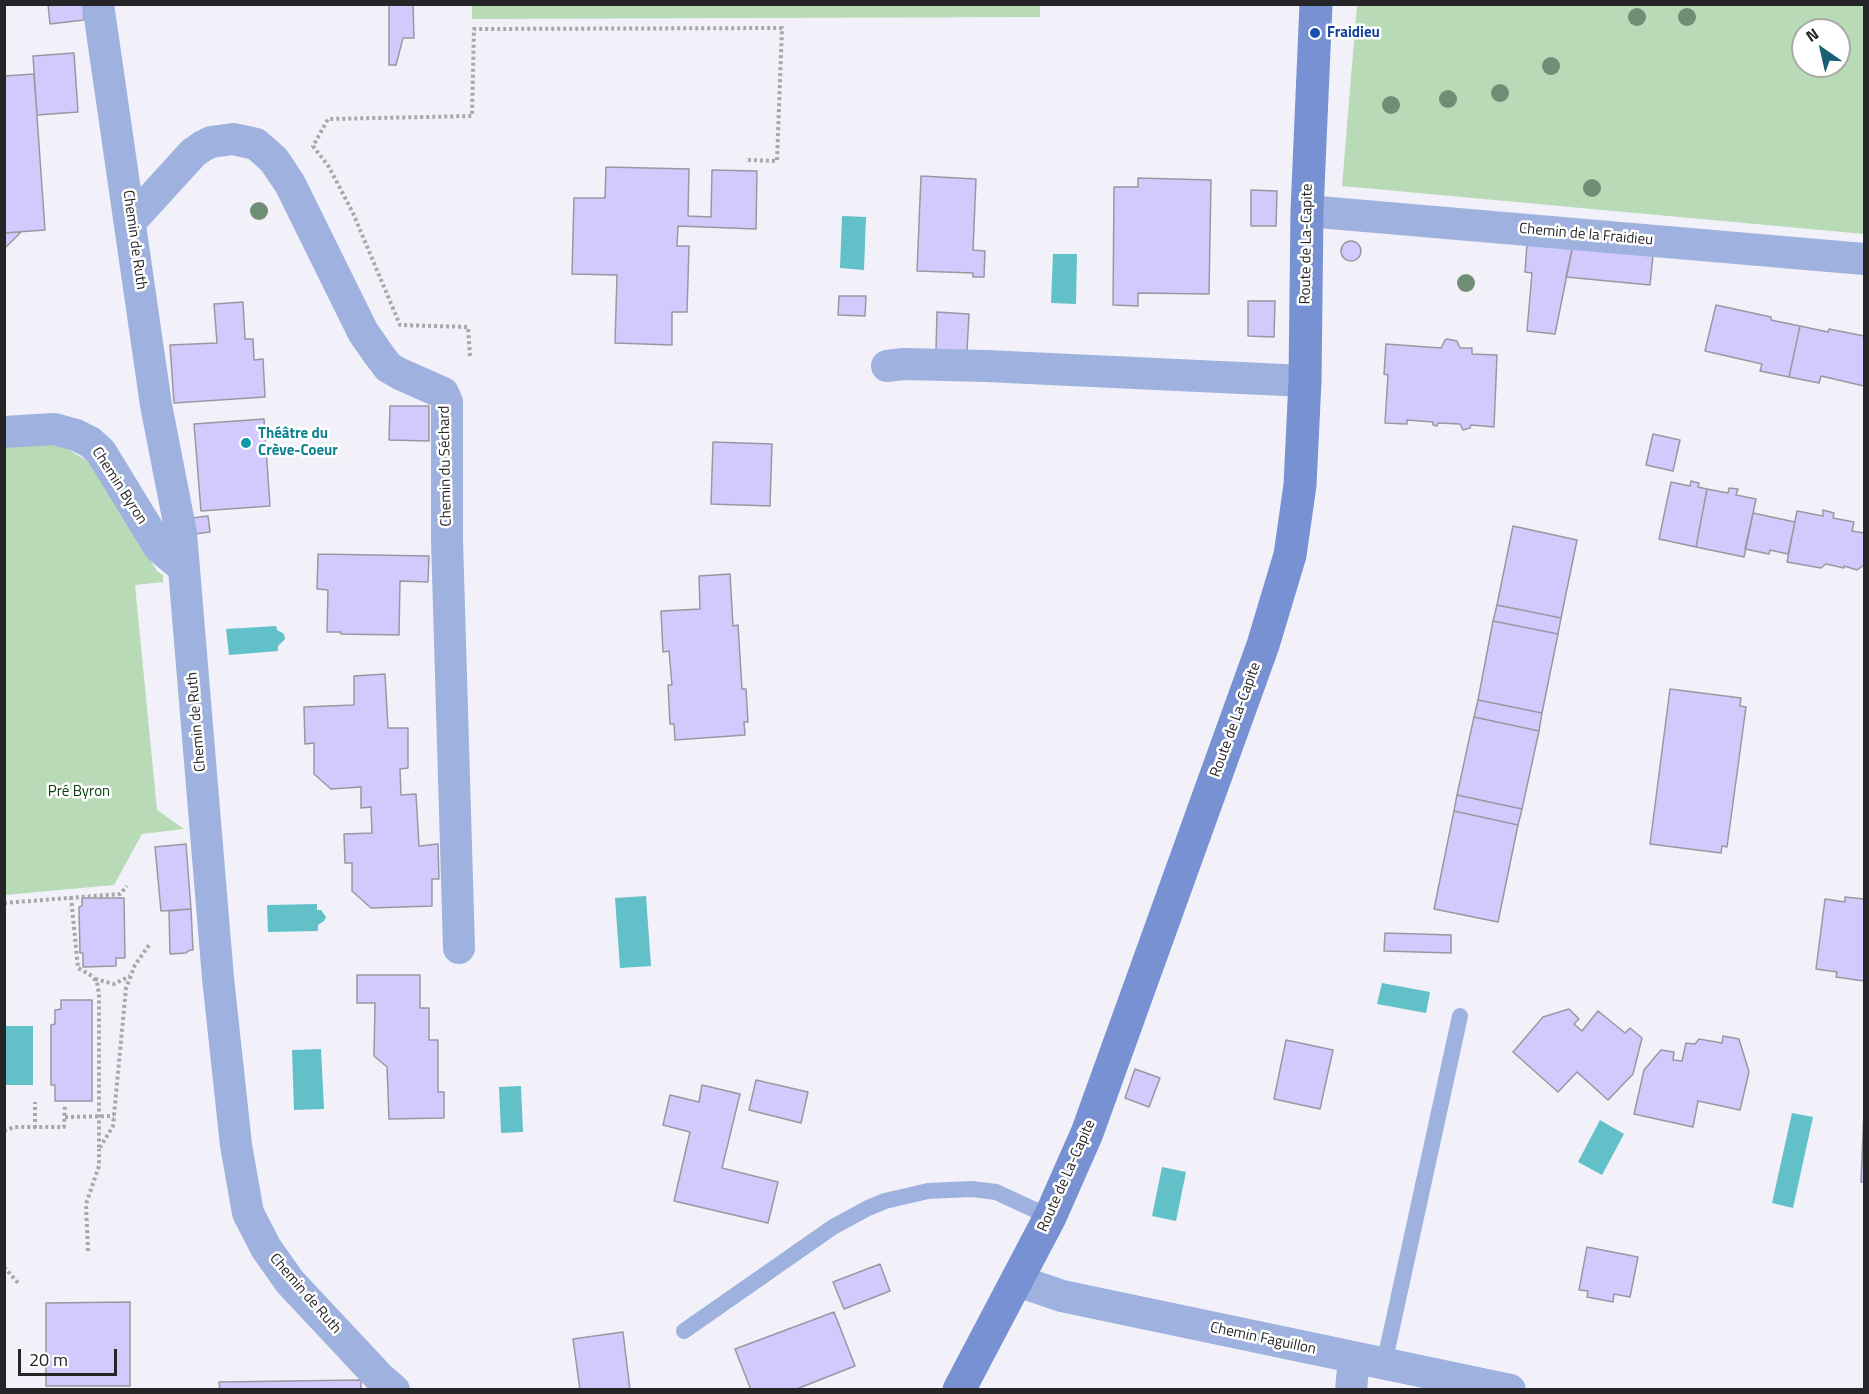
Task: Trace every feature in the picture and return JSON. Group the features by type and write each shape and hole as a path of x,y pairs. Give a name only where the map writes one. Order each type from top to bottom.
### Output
{"street":[{"name":"Chemin de Ruth","path":"98,4 156,405 181,533 222,1013 236,1145 249,1213 266,1248 290,1282 379,1377 394,1389"},
{"name":"Route de La-Capite","path":"959,1389 1018,1281 1087,1133 1263,645 1290,555 1300,485 1305,381 1307,212 1316,4"},
{"name":"Chemin du Séchard","path":"131,221 193,153 203,146 211,142 233,139 255,144 274,160 290,184 363,332 388,367 443,393 447,402 447,540 459,948"},
{"name":"Chemin de la Fraidieu","path":"1307,212 1864,259"},
{"path":"886,366 904,364 975,366 1305,381"},
{"name":"Chemin Byron","path":"4,432 37,428 54,429 76,435 90,442 100,452 159,547 184,568"},
{"name":"Chemin Faguillon","path":"1018,1281 1062,1296 1510,1389"},
{"path":"1351,1389 1369,1361"}],"lane":[{"path":"1369,1361 1460,1016"},
{"path":"684,1331 833,1227 885,1201 928,1191 972,1189 996,1192 1050,1216"}],"path":[{"path":"470,356 468,327 400,325 354,213 329,167 313,147 328,119 472,116 474,29 782,28 777,161 748,160"},
{"path":"4,903 120,894 127,886"},
{"path":"71,897 78,968 94,979 114,984 132,975"},
{"path":"99,1149 113,1126 125,994 135,965 149,945"},
{"path":"88,1251 86,1204 99,1166 99,994 94,979"},
{"path":"35,1128 36,1102"},
{"path":"4,1131 14,1127 64,1127 65,1104"},
{"path":"65,1117 114,1116"},
{"path":"4,1268 19,1284"}],"green space":[{"path":"472,4 1040,4 1040,17 472,19"},
{"path":"1357,5 1864,5 1864,234 1342,186"},
{"name":"Pré Byron","path":"40,442 68,449 90,463 157,571 163,575 163,582 135,585 157,810 184,829 142,834 114,885 5,895 5,446"}],"water":[{"path":"842,216 866,217 864,270 840,268"},
{"path":"1053,254 1077,254 1076,304 1051,303"},
{"path":"276,626 277,630 284,634 285,639 278,646 278,651 229,655 226,629"},
{"path":"646,896 651,966 620,968 615,898"},
{"path":"317,904 317,910 321,910 326,917 318,925 318,931 268,932 267,905"},
{"path":"1382,983 1430,992 1426,1013 1377,1004"},
{"path":"5,1026 33,1026 33,1085 5,1085"},
{"path":"321,1049 324,1109 294,1110 292,1050"},
{"path":"521,1086 523,1132 501,1133 499,1087"},
{"path":"1792,1113 1813,1117 1793,1208 1772,1203"},
{"path":"1600,1120 1624,1134 1602,1175 1578,1162"},
{"path":"1162,1167 1186,1172 1176,1221 1152,1216"}],"building":[{"path":"48,4 83,4 84,20 50,24"},
{"path":"389,4 413,4 414,38 403,38 396,65 389,65"},
{"path":"74,53 78,112 37,115 33,56"},
{"path":"34,74 45,230 4,233 4,76"},
{"path":"606,167 689,169 688,216 711,217 712,170 757,171 756,229 678,226 677,246 689,246 687,312 672,312 672,345 615,343 617,275 572,274 574,198 605,198"},
{"path":"921,176 976,179 973,250 985,251 984,277 973,277 973,273 917,271"},
{"path":"1138,178 1211,180 1209,294 1138,293 1138,306 1113,305 1114,187 1138,187"},
{"path":"1251,190 1277,191 1276,226 1251,226"},
{"path":"21,232 4,249 4,233"},
{"path":"1351,241 1358,244 1361,251 1358,258 1351,261 1344,258 1341,251 1344,244"},
{"path":"1527,243 1573,245 1555,334 1527,331 1532,273 1525,272"},
{"path":"1573,245 1653,255 1650,285 1566,277"},
{"path":"839,296 866,296 865,316 838,315"},
{"path":"1248,301 1275,301 1274,337 1248,336"},
{"path":"243,302 245,339 253,339 254,360 263,359 265,397 174,403 170,345 217,343 214,304"},
{"path":"1716,305 1800,326 1789,377 1760,371 1762,364 1705,351"},
{"path":"937,312 969,314 967,351 936,350"},
{"path":"1800,326 1864,336 1864,386 1821,376 1819,383 1789,377"},
{"path":"1447,339 1457,341 1460,348 1472,348 1472,354 1497,355 1494,427 1471,425 1470,428 1463,430 1460,424 1438,423 1437,426 1433,425 1433,422 1407,420 1407,424 1385,423 1388,375 1384,374 1386,344 1441,348"},
{"path":"390,406 429,406 429,441 389,440"},
{"path":"264,419 270,506 201,511 194,424"},
{"path":"1653,434 1680,440 1673,471 1646,465"},
{"path":"713,442 772,444 770,506 711,504"},
{"path":"1691,481 1699,483 1698,487 1707,489 1696,547 1659,539 1671,482 1690,486"},
{"path":"1729,488 1738,489 1736,495 1756,499 1744,557 1696,547 1707,489 1728,493"},
{"path":"1823,510 1834,513 1833,518 1854,522 1852,531 1864,533 1864,565 1857,570 1844,566 1844,568 1826,564 1821,568 1787,562 1797,511 1823,516"},
{"path":"1753,513 1795,522 1788,554 1770,550 1769,554 1745,549"},
{"path":"208,516 210,532 194,534 192,518"},
{"path":"1513,526 1577,540 1561,618 1497,605"},
{"path":"318,554 429,556 428,582 400,581 399,635 327,632 328,590 317,589"},
{"path":"730,574 733,626 738,625 742,689 746,689 748,722 744,722 745,735 675,740 674,724 670,724 668,685 672,685 669,651 663,652 661,611 700,609 699,576"},
{"path":"1497,605 1561,618 1558,634 1493,621"},
{"path":"1493,621 1558,634 1542,713 1478,700"},
{"path":"385,674 388,728 408,728 408,768 400,769 401,795 416,794 419,846 438,844 439,879 432,879 432,906 371,908 352,891 352,863 345,863 344,834 372,833 371,807 361,808 361,787 331,789 314,774 314,743 305,744 304,707 354,705 354,676"},
{"path":"1670,689 1741,698 1740,706 1746,707 1727,847 1722,846 1721,853 1650,844"},
{"path":"1478,700 1542,713 1539,731 1474,717"},
{"path":"1474,717 1539,731 1522,809 1457,795"},
{"path":"1457,795 1522,809 1518,825 1454,811"},
{"path":"1454,811 1518,825 1498,922 1434,909"},
{"path":"186,844 191,909 161,911 155,847"},
{"path":"1845,897 1864,899 1864,981 1836,977 1837,972 1816,969 1825,899 1845,902"},
{"path":"82,898 124,898 125,958 116,958 116,966 83,967 83,953 80,953 79,907 82,906"},
{"path":"191,909 193,950 170,954 169,911"},
{"path":"1385,933 1451,935 1451,953 1384,951"},
{"path":"357,975 420,975 420,1008 429,1008 429,1040 438,1040 438,1092 444,1092 444,1118 389,1119 387,1067 374,1056 375,1003 357,1003"},
{"path":"61,1000 92,1000 92,1101 55,1101 55,1085 51,1085 51,1025 55,1024 55,1010 61,1009"},
{"path":"1569,1009 1579,1019 1574,1024 1582,1031 1598,1011 1625,1033 1630,1028 1642,1038 1633,1074 1608,1100 1577,1072 1558,1092 1513,1052 1543,1017"},
{"path":"1723,1036 1739,1039 1749,1072 1740,1110 1698,1101 1693,1127 1634,1114 1644,1070 1661,1050 1674,1052 1673,1060 1682,1061 1686,1043 1695,1044 1699,1039 1722,1043"},
{"path":"1286,1040 1333,1050 1320,1109 1274,1099"},
{"path":"1135,1069 1160,1078 1149,1107 1125,1098"},
{"path":"756,1080 808,1092 801,1123 749,1110"},
{"path":"702,1085 740,1094 722,1168 778,1182 768,1223 674,1201 690,1132 663,1125 670,1095 699,1102"},
{"path":"1864,1110 1864,1182 1861,1182"},
{"path":"1587,1247 1638,1257 1630,1297 1614,1294 1613,1302 1587,1297 1588,1291 1579,1290"},
{"path":"880,1264 890,1291 844,1309 833,1282"},
{"path":"130,1302 130,1386 46,1386 46,1303"},
{"path":"834,1312 855,1366 794,1390 751,1390 735,1349"},
{"path":"623,1332 630,1390 580,1390 573,1339"},
{"path":"361,1380 361,1390 220,1390 219,1382"}],"place":[{"name":"Fraidieu","path":"1315,33"},
{"name":"Théâtre du Crève-Coeur","path":"246,443"}]}
